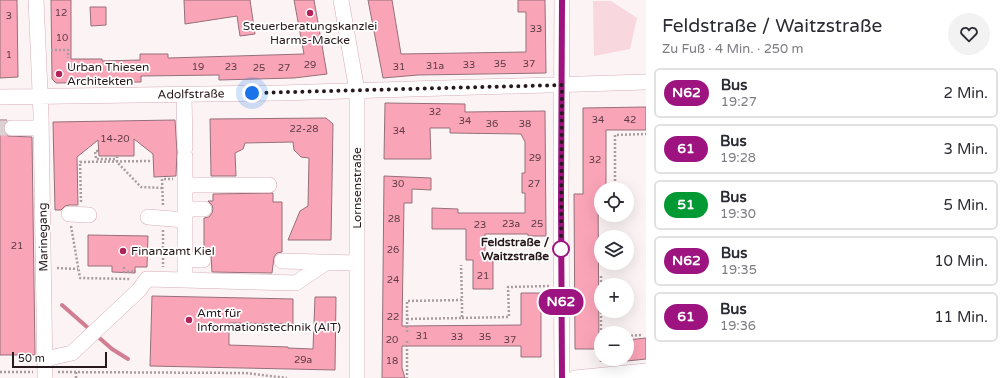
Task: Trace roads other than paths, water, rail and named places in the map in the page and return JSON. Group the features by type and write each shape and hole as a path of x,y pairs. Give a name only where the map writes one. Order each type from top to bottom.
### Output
{"street":[{"name":"Marinegang","path":"36,0 41,97 45,370"},
{"name":"Lornsenstraße","path":"341,0 358,91 357,378"},
{"path":"562,0 562,378"},
{"name":"Adolfstraße","path":"0,97 358,91 646,82"},
{"path":"184,94 185,280"},
{"path":"12,128 41,128"},
{"path":"185,185 269,185"},
{"path":"155,218 185,214 204,209"},
{"path":"185,259 204,260"},
{"path":"282,261 357,263"},
{"path":"45,370 72,353 139,290 143,275 185,280 296,283 327,262"},
{"path":"575,378 646,371"}],"waterway":[{"path":"62,305 112,349 128,359"}],"tunnel":[{"path":"0,128 12,128"}],"place":[{"name":"Steuerberatungskanzlei Harms-Macke","path":"310,13"},
{"name":"Urban Thiesen Architekten","path":"59,74"},
{"name":"Feldstraße / Waitzstraße","path":"561,249"},
{"name":"Finanzamt Kiel","path":"123,251"},
{"name":"Amt für Informationstechnik (AIT)","path":"189,320"}]}
